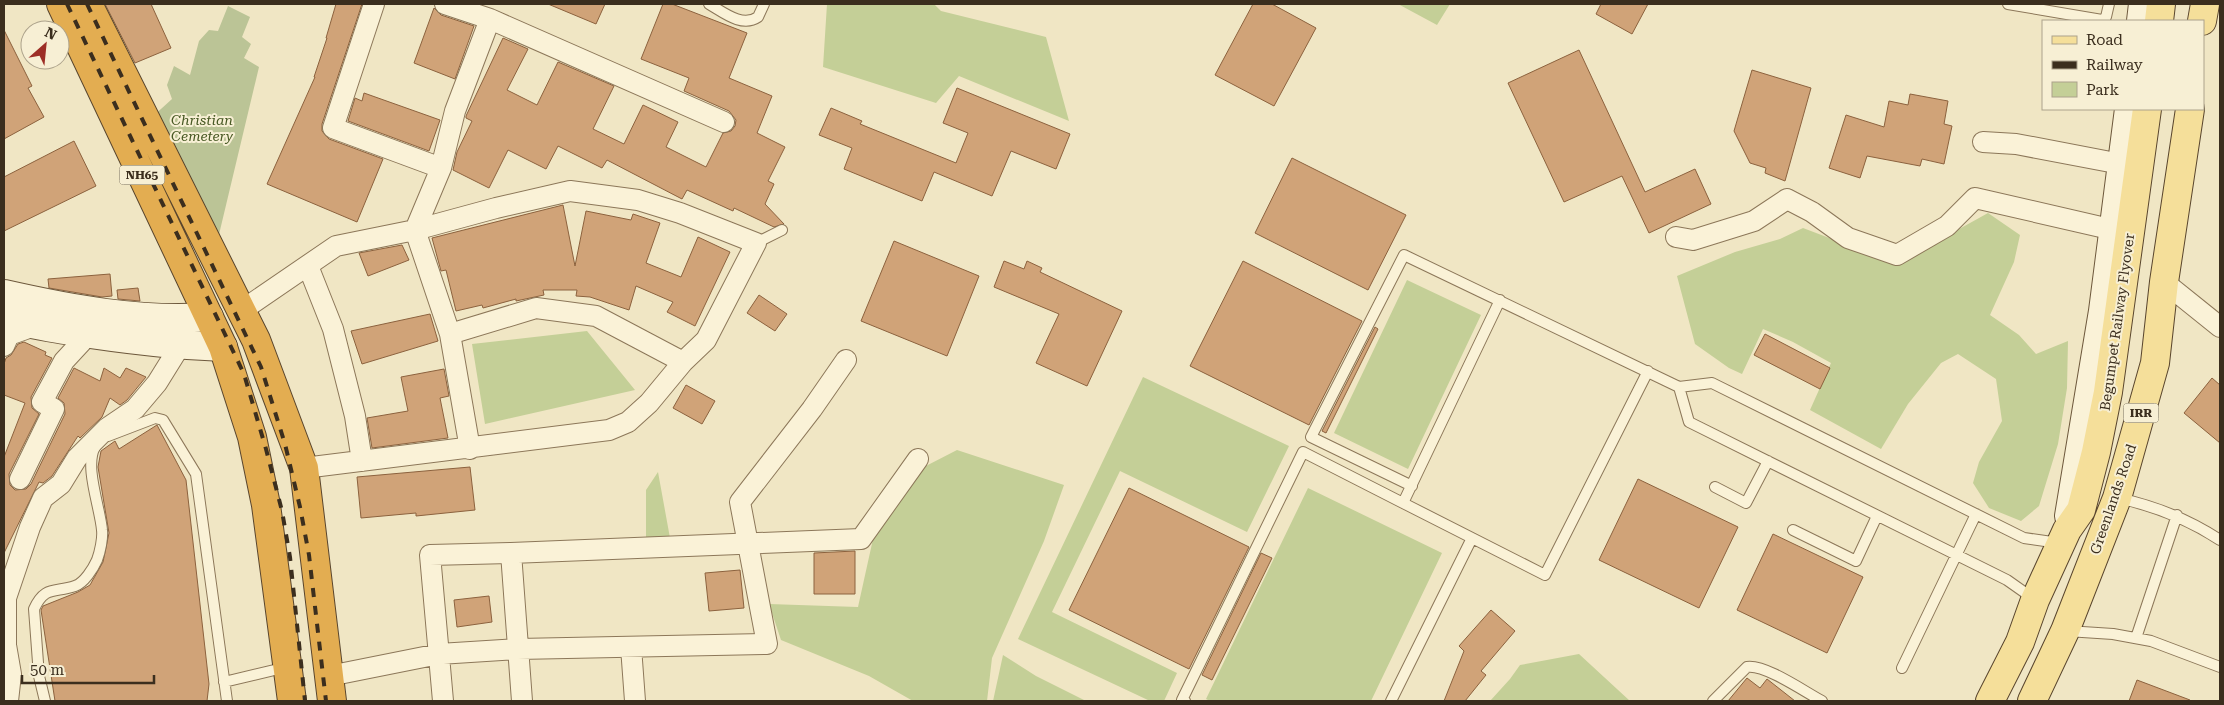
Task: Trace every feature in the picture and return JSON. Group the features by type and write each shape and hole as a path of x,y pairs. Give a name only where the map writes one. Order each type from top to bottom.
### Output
{"highway":[{"name":"NH65","path":"61,4 223,347 252,437 266,505 292,701"},
{"name":"NH65","path":"88,4 256,340 304,468 330,688"}],"main road":[{"path":"2159,20 2161,4"},
{"path":"2202,20 2205,4"},
{"name":"Begumpet Railway Flyover","path":"2065,536 2081,510 2096,452 2108,392 2147,110"},
{"name":"Greenlands Road","path":"2032,701 2065,631 2117,498 2155,363 2164,282 2190,110"},
{"name":"IRR","path":"1990,701 2020,642 2035,600 2065,536"}],"street":[{"path":"374,4 333,128 441,168"},
{"path":"445,4 490,19 724,122"},
{"path":"2141,20 2143,4"},
{"path":"470,449 450,334 415,230 441,168 455,111 490,19"},
{"name":"IRR","path":"2065,536 2103,311 2129,110"},
{"path":"1983,142 2016,144 2121,164"},
{"path":"241,311 336,246 415,230 496,208 570,191 638,200 680,212 756,243 706,340 683,362 649,403 628,422 609,430 470,449 304,468"},
{"path":"1676,237 1693,240 1754,221 1787,199 1812,212 1848,238 1897,255 1947,226 1975,198 2114,230"},
{"path":"308,266 333,329 355,416 362,461"},
{"path":"2164,282 2220,326"},
{"path":"4,294 90,311 182,319 209,317"},
{"path":"450,334 536,308 596,316 683,362"},
{"path":"4,317 89,334 180,346 223,347"},
{"path":"4,346 9,335 38,325"},
{"path":"20,479 54,409 42,402 64,361 89,334"},
{"path":"8,701 11,674 6,645 6,598 30,527 43,498 61,484 77,458 107,428 135,408 157,383 180,346"},
{"path":"330,688 439,654 518,649 767,644 740,502 812,409 846,360"},
{"path":"443,701 430,555 861,540 918,459"},
{"path":"511,553 522,701"},
{"path":"631,647 634,701"}],"lane":[{"path":"709,4 740,20 748,21 758,17 764,4"},
{"path":"2008,4 2102,20 2106,17 2109,4"},
{"path":"756,243 782,230"},
{"path":"1412,486 1311,437 1404,255 1679,387 1712,382 2024,538 2065,536"},
{"path":"1403,503 1500,300"},
{"path":"1185,701 1182,700 1303,452 1545,575 1648,371"},
{"path":"1679,387 1689,422 2007,580 2035,600"},
{"path":"45,701 39,676 34,609 38,601 46,593 60,588 76,586 88,576 97,560 102,532 91,460 94,447 106,437 154,418 163,420 196,474 227,701"},
{"path":"1714,487 1746,503 1768,461"},
{"path":"2117,498 2148,504 2177,515 2220,540"},
{"path":"1902,668 1976,514"},
{"path":"2136,638 2177,515"},
{"path":"1793,530 1856,561 1877,516"},
{"path":"1391,701 1472,538"},
{"path":"2065,631 2112,634 2151,641 2220,667"},
{"path":"1713,701 1747,667 1751,666 1763,669 1816,700"},
{"path":"224,682 288,667"}],"green space":[{"path":"827,4 934,4 941,11 1046,37 1069,121 959,76 936,103 823,67"},
{"path":"1398,4 1450,4 1437,25"},
{"name":"Christian Cemetery","path":"228,6 250,17 242,37 251,44 244,58 259,67 216,247 151,118 172,99 167,85 174,66 190,75 199,41 209,30 218,31"},
{"path":"1988,213 2020,235 2014,262 1990,315 2019,335 2036,354 2068,341 2067,388 2058,444 2039,506 2021,521 1989,508 1973,483 1979,462 2002,421 1996,379 1958,354 1941,363 1908,404 1881,449 1810,410 1831,363 1793,342 1763,329 1742,374 1729,368 1695,344 1677,276 1735,252 1780,239 1803,228 1874,255 1943,238"},
{"path":"1407,280 1481,315 1408,469 1334,433"},
{"path":"587,331 635,390 485,424 472,344"},
{"path":"1143,377 1289,446 1247,532 1120,471 1052,612 1177,673 1164,701 1150,701 1018,639"},
{"path":"957,450 1064,485 1044,541 992,658 987,701 913,701 869,676 781,640 769,604 858,607 873,539 922,468"},
{"path":"658,472 670,538 646,539 646,490"},
{"path":"1308,488 1442,553 1371,701 1210,701 1206,699"},
{"path":"1579,654 1630,701 1490,701 1520,665"},
{"path":"1003,655 1036,676 1086,701 993,701"}],"building":[{"path":"105,4 151,4 171,48 135,63"},
{"path":"336,4 362,4 322,124 322,131 329,139 383,159 357,222 267,184 315,77"},
{"path":"548,4 605,4 596,24"},
{"path":"663,4 672,4 747,33 729,78 772,96 757,133 785,147 768,181 774,184 765,204 784,224 774,227 734,208 733,211 687,190 682,199 607,160 602,168 558,146 546,169 508,150 489,188 453,170 457,152 472,121 466,118 466,116 503,38 528,49 507,90 537,105 558,62 614,86 593,129 624,144 643,105 678,122 666,147 706,167 723,133 731,131 735,126 736,120 729,111 684,91 689,78 641,59"},
{"path":"1253,4 1272,4 1316,28 1274,106 1215,75"},
{"path":"1601,4 1648,4 1632,34 1596,14"},
{"path":"434,8 441,15 474,26 455,79 414,63"},
{"path":"4,30 20,62 20,70 24,70 32,86 28,88 44,117 4,139"},
{"path":"1579,50 1645,192 1695,169 1711,204 1649,233 1622,176 1564,202 1508,83"},
{"path":"1752,70 1811,88 1785,181 1765,173 1766,168 1750,163 1734,131"},
{"path":"957,88 1070,134 1056,169 1011,151 992,196 934,172 922,201 844,169 852,148 819,135 831,108 862,121 860,124 956,163 968,133 943,123"},
{"path":"364,93 440,120 429,151 348,121 355,98 362,101"},
{"path":"1910,94 1948,101 1944,124 1952,126 1944,164 1922,159 1920,166 1867,156 1860,178 1829,168 1846,115 1884,127 1889,101 1908,105"},
{"path":"74,141 96,186 4,231 4,177"},
{"path":"1292,158 1406,215 1368,290 1255,233"},
{"path":"563,205 575,266 586,211 631,220 633,214 660,223 646,263 681,277 698,237 730,252 695,326 667,312 673,302 636,286 629,310 590,297 576,296 577,290 543,290 544,295 516,301 516,299 483,308 482,305 456,311 446,270 441,271 432,238"},
{"path":"894,241 979,276 947,356 861,321"},
{"path":"402,245 409,260 368,276 359,253"},
{"path":"1004,261 1024,269 1027,261 1042,268 1040,272 1122,311 1087,386 1036,363 1059,314 994,287"},
{"path":"1243,261 1362,321 1309,425 1190,366"},
{"path":"110,274 112,296 102,297 49,288 48,279"},
{"path":"138,288 140,301 118,299 117,290"},
{"path":"759,295 787,314 775,331 747,313"},
{"path":"430,314 438,341 362,364 351,331"},
{"path":"1375,327 1378,329 1326,433 1322,431"},
{"path":"1765,334 1830,368 1820,389 1754,355"},
{"path":"24,342 46,352 45,355 52,358 31,397 32,408 39,414 9,474 10,485 15,490 26,489 31,484 65,414 64,403 58,398 74,368 100,381 104,368 120,378 126,368 146,377 127,400 120,405 110,398 102,417 80,438 78,436 52,476 43,483 39,482 4,553 4,457 25,403 4,395 4,364 6,358 11,355 18,344"},
{"path":"444,369 449,396 440,398 448,438 372,448 367,418 408,411 401,377"},
{"path":"2212,378 2220,385 2220,443 2184,413"},
{"path":"686,385 715,401 702,424 673,408"},
{"path":"157,425 186,480 209,684 207,701 55,701 41,610 43,606 90,585 103,562 109,533 98,467 101,451 115,441 119,449"},
{"path":"470,467 475,510 416,516 416,513 361,518 357,477"},
{"path":"1638,479 1738,527 1699,608 1599,560"},
{"path":"1129,488 1249,547 1189,669 1069,610"},
{"path":"1773,534 1863,577 1827,653 1737,610"},
{"path":"855,551 855,594 814,594 814,553"},
{"path":"1261,553 1272,558 1212,680 1202,675"},
{"path":"740,570 744,608 709,611 705,573"},
{"path":"489,596 492,622 457,627 454,600"},
{"path":"1491,610 1515,631 1481,671 1486,675 1465,701 1444,701 1464,651 1459,646"},
{"path":"1747,678 1760,688 1767,679 1795,701 1728,701"},
{"path":"2137,680 2190,700 2129,701"}],"railway":[{"path":"67,4 244,374 282,511 290,557 305,701"},
{"path":"87,4 261,367 285,444 300,507 309,555 326,701"}]}
